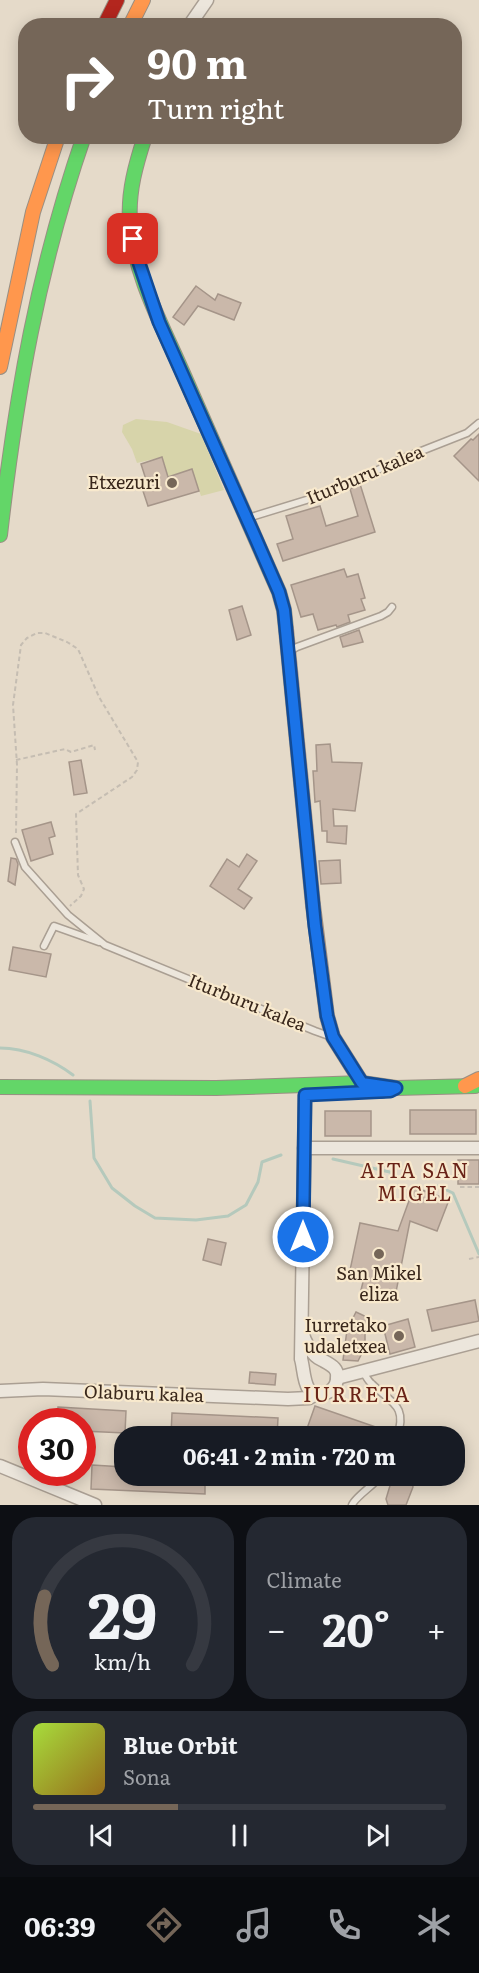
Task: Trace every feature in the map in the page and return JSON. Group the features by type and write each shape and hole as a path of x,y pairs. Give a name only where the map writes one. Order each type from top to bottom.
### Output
{"main road":[{"path":"108,18 117,0"},
{"path":"134,18 143,0"},
{"path":"0,367 33,212 55,144"},
{"path":"0,535 33,316 66,184 81,144"},
{"name":"Iturburu kalea","path":"143,144 131,181 129,204 136,254 159,322 247,518 279,592 284,610 315,926 327,1016 333,1037"},
{"path":"333,1037 362,1083 382,1091"},
{"path":"0,1087 216,1088 362,1083 396,1088 473,1089 479,1080"},
{"path":"305,1095 312,1090 336,1088 346,1084"},
{"path":"251,1086 263,1089 294,1090 305,1095"},
{"path":"216,1088 305,1095 390,1091 396,1088"}],"street":[{"path":"195,18 207,0"},
{"path":"302,1330 304,1341 322,1360 327,1361 334,1368 337,1383 331,1391 316,1394 308,1389 301,1359 305,1095"},
{"path":"304,1148 479,1149"},
{"path":"337,1378 479,1341"},
{"path":"288,1399 312,1363 322,1360"},
{"name":"Olaburu kalea","path":"0,1390 43,1389 288,1399 309,1398 316,1394"},
{"path":"0,1466 95,1505"}],"lane":[{"name":"Iturburu kalea","path":"247,518 329,494 401,459 467,433 479,423"},
{"path":"289,653 297,647 381,616 392,607"},
{"name":"Iturburu kalea","path":"15,842 25,867 65,911 105,945"},
{"name":"Iturburu kalea","path":"44,946 54,926 315,1032 333,1037"},
{"path":"363,1372 371,1384 391,1398 399,1411 401,1426"},
{"path":"352,1505 354,1499 373,1486"}],"path":[{"path":"15,842 17,799 13,705 21,645 27,638 37,633 45,633 78,649 99,697 138,762 137,770 132,777 76,814 78,875 84,889 81,896 65,911"},
{"path":"16,760 65,749 71,752 94,745 95,750"},
{"path":"460,1187 479,1187"},
{"path":"469,1259 479,1257"}],"shaded area":[{"path":"136,419 167,422 201,434 224,490 201,496 192,470 168,477 162,457 137,463 122,432 123,425"}],"building":[{"path":"196,286 215,300 218,294 241,303 234,320 198,306 184,325 173,317"},
{"path":"479,434 479,481 454,456"},
{"name":"Etxezuri","path":"162,457 168,477 192,469 199,491 148,506 143,491 149,489 141,464"},
{"path":"360,484 375,532 283,561 277,544 293,539 286,516 320,506 326,526 358,516 350,489"},
{"path":"344,569 347,577 358,574 365,598 361,599 365,610 348,615 350,622 318,630 313,614 301,617 291,585"},
{"path":"242,606 251,635 237,640 229,610"},
{"path":"359,630 363,642 343,647 340,637"},
{"path":"330,744 332,762 362,763 355,811 333,809 334,826 347,826 346,844 327,842 327,831 322,831 320,801 315,802 313,771 317,771 316,745"},
{"path":"81,760 87,793 74,795 69,762"},
{"path":"51,822 55,836 49,838 53,854 31,861 22,830"},
{"path":"247,854 257,861 238,889 252,898 244,909 210,886 227,859 239,867"},
{"path":"11,858 16,859 18,864 15,885 8,881"},
{"path":"340,860 341,883 321,884 319,861"},
{"path":"13,947 51,954 46,977 9,970"},
{"path":"410,1110 476,1110 476,1134 410,1134"},
{"path":"325,1111 371,1111 371,1136 325,1136"},
{"path":"458,1160 479,1160 479,1184 458,1184"},
{"name":"San Mikel eliza","path":"414,1187 449,1200 437,1231 410,1221 396,1292 374,1288 372,1297 360,1294 364,1278 349,1275 360,1223 398,1231"},
{"path":"208,1239 226,1243 221,1265 203,1260"},
{"path":"475,1300 479,1321 432,1331 427,1310"},
{"path":"356,1312 371,1319 365,1330 365,1347 358,1361 343,1360 347,1330"},
{"name":"Iurretako udaletxea","path":"408,1319 415,1347 390,1354 383,1326"},
{"path":"250,1372 276,1374 275,1385 249,1383"},
{"path":"315,1406 373,1426 308,1426"},
{"path":"96,1409 126,1411 125,1426 114,1426 114,1432 96,1432"},
{"path":"172,1413 278,1418 278,1426 171,1426"},
{"path":"96,1465 114,1466 114,1486 205,1486 205,1494 91,1489 91,1486 96,1486"},
{"path":"390,1486 413,1486 406,1505 388,1505 386,1499"}],"waterway":[{"path":"0,1048 20,1050 39,1056 73,1075"},
{"path":"90,1101 94,1158 112,1188 155,1218 196,1220 228,1216 246,1205 258,1182 262,1162 281,1155"},
{"path":"333,1159 394,1173"},
{"path":"438,1186 453,1193 479,1254"}],"traffic: fast":[{"path":"0,535 21,382 41,284 81,144"},
{"path":"143,144 130,199 130,221 137,260 157,316 279,592 286,629"},
{"path":"0,1087 216,1088 362,1083 396,1088 475,1086"}],"traffic: slow":[{"path":"134,18 143,0"},
{"path":"0,367 33,212 55,144"},
{"path":"313,905 327,1016 333,1037 362,1083 382,1091"},
{"path":"465,1086 479,1079"}],"traffic: jam":[{"path":"108,18 117,0"},
{"path":"286,629 313,905"}],"place":[{"name":"Etxezuri","path":"172,483"},
{"name":"San Mikel eliza","path":"379,1254"},
{"name":"Iurretako udaletxea","path":"399,1336"}],"district":[{"name":"AITA SAN MIGEL","path":"415,1182"},
{"name":"IURRETA","path":"357,1395"}],"route":[{"path":"133,239 159,322 279,592 284,610 315,926 327,1016 333,1037 362,1083 396,1088 390,1091 305,1095 303,1237"}]}
